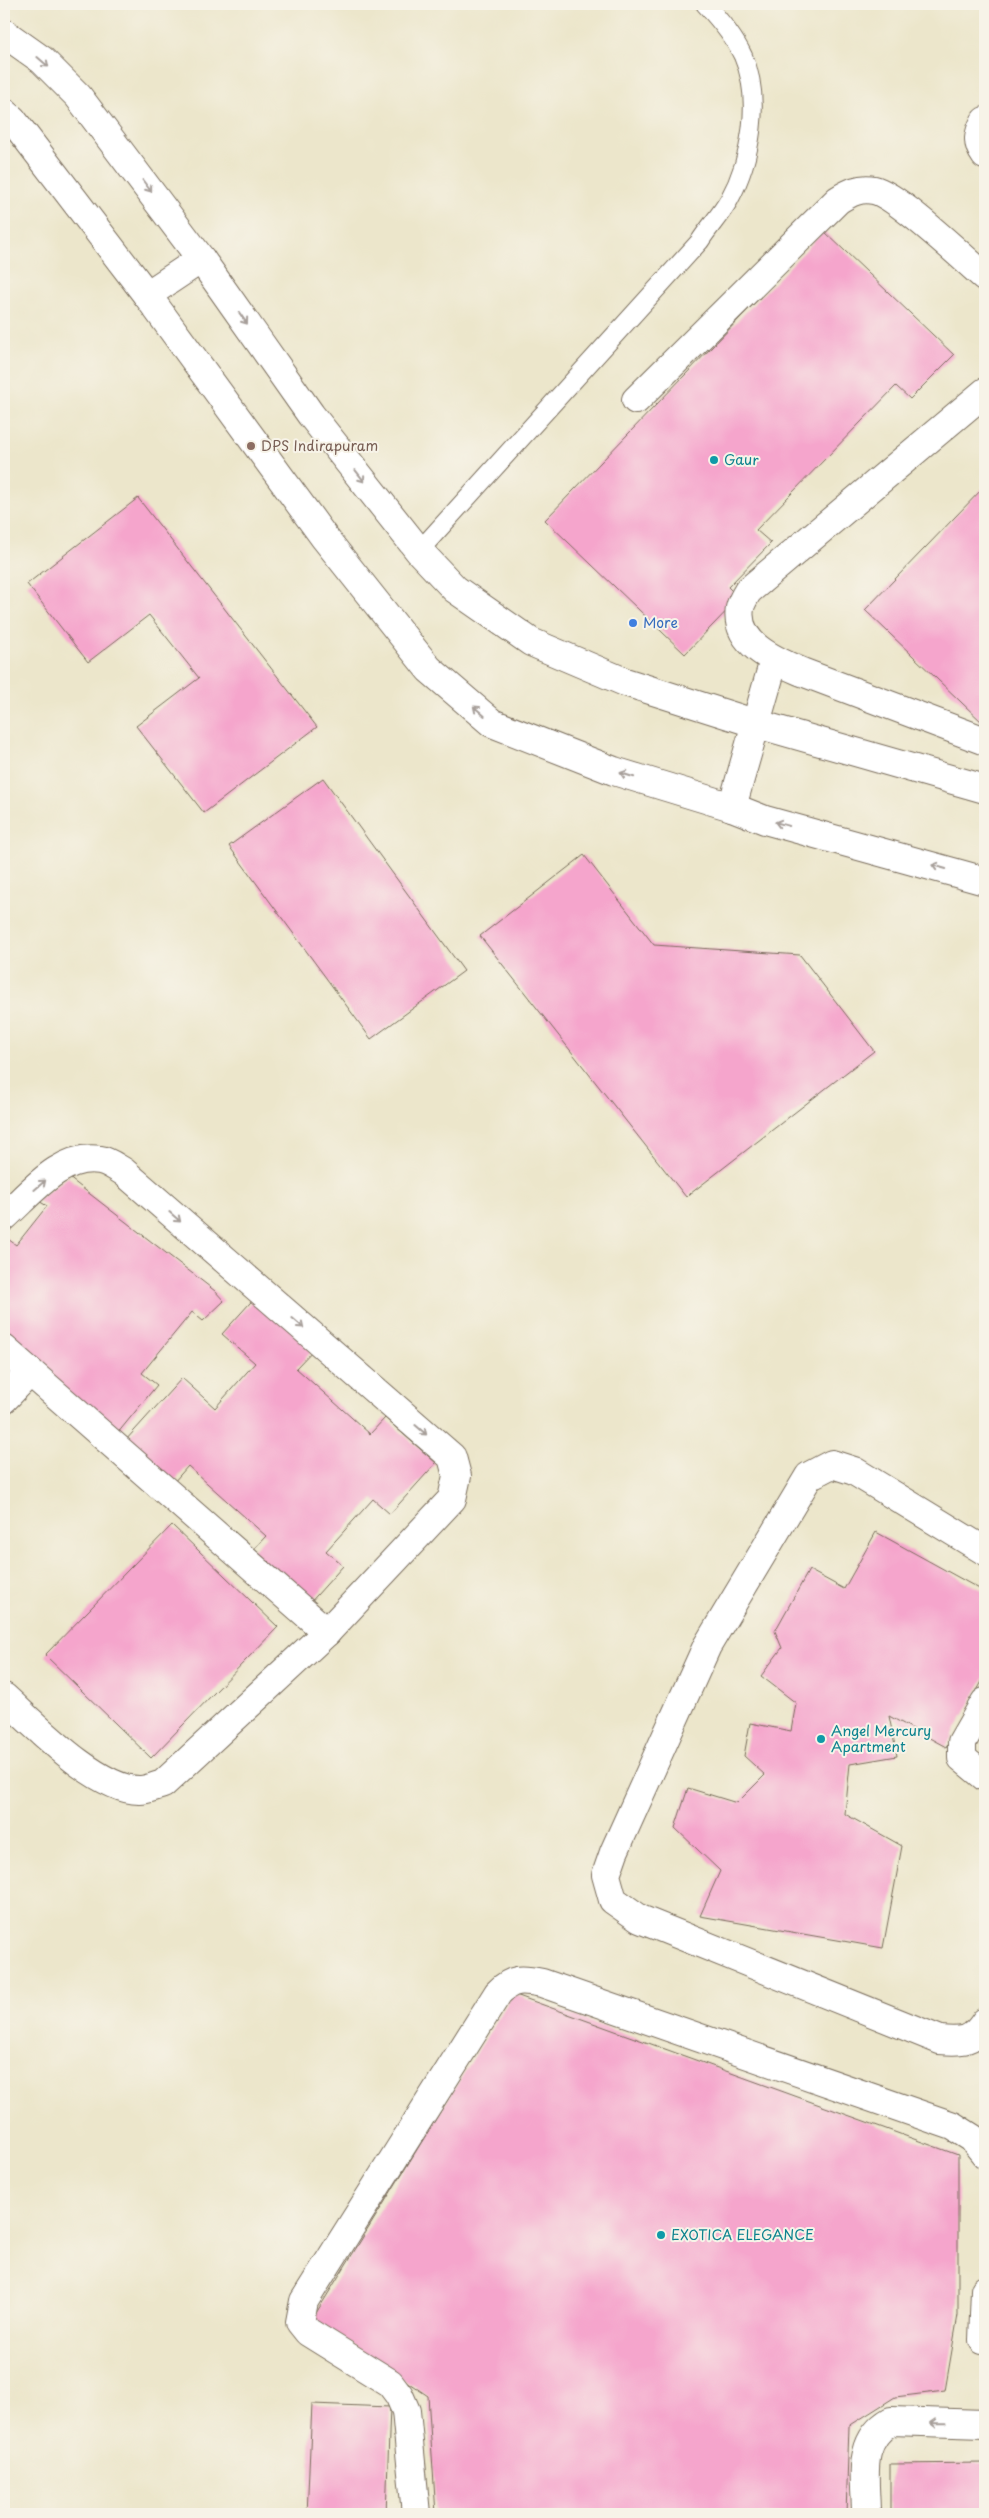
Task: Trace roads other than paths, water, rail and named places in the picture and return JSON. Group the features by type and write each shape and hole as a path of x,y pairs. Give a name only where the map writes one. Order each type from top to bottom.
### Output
{"street":[{"path":"4,33 42,60 78,96 201,258 311,414 419,551 455,588 531,642 625,682 754,722 985,789"},
{"path":"4,112 12,119 147,295 324,537 429,669 492,723 614,771 732,807 765,820 985,880"},
{"path":"985,122 979,133 979,147 985,155"},
{"path":"636,400 838,200 854,190 874,190 893,198 985,277"},
{"path":"147,295 201,258"},
{"path":"985,392 748,591 740,607 739,625 752,644 774,660 985,740"},
{"path":"732,807 754,722 774,660"},
{"path":"4,1217 61,1166 81,1160 101,1160 124,1172 452,1457 458,1476 452,1498 328,1632 162,1784 140,1790 112,1784 89,1771 4,1697"},
{"path":"4,1349 328,1632"},
{"path":"4,1399 30,1372"},
{"path":"985,1551 854,1471 832,1464 810,1476 707,1646 614,1852 606,1875 613,1900 640,1919 940,2040 961,2042 978,2034 985,2022"},
{"path":"985,1702 962,1742 962,1758 985,1777"},
{"path":"416,2514 406,2411 400,2395 390,2383 308,2332 300,2322 301,2312 304,2301 445,2076 498,1993 508,1983 522,1979 542,1983 953,2126 972,2138 985,2154"},
{"path":"984,2340 985,2290"},
{"path":"866,2514 867,2447 878,2428 891,2421 985,2424"}],"lane":[{"path":"419,551 700,241 729,199 744,162 753,125 752,88 743,56 722,23 705,4"}],"place":[{"name":"DPS Indirapuram","path":"251,446"},
{"name":"Gaur","path":"714,460"},
{"name":"More","path":"633,623"},
{"name":"Angel Mercury Apartment","path":"821,1739"},
{"name":"EXOTICA ELEGANCE","path":"661,2235"}]}
